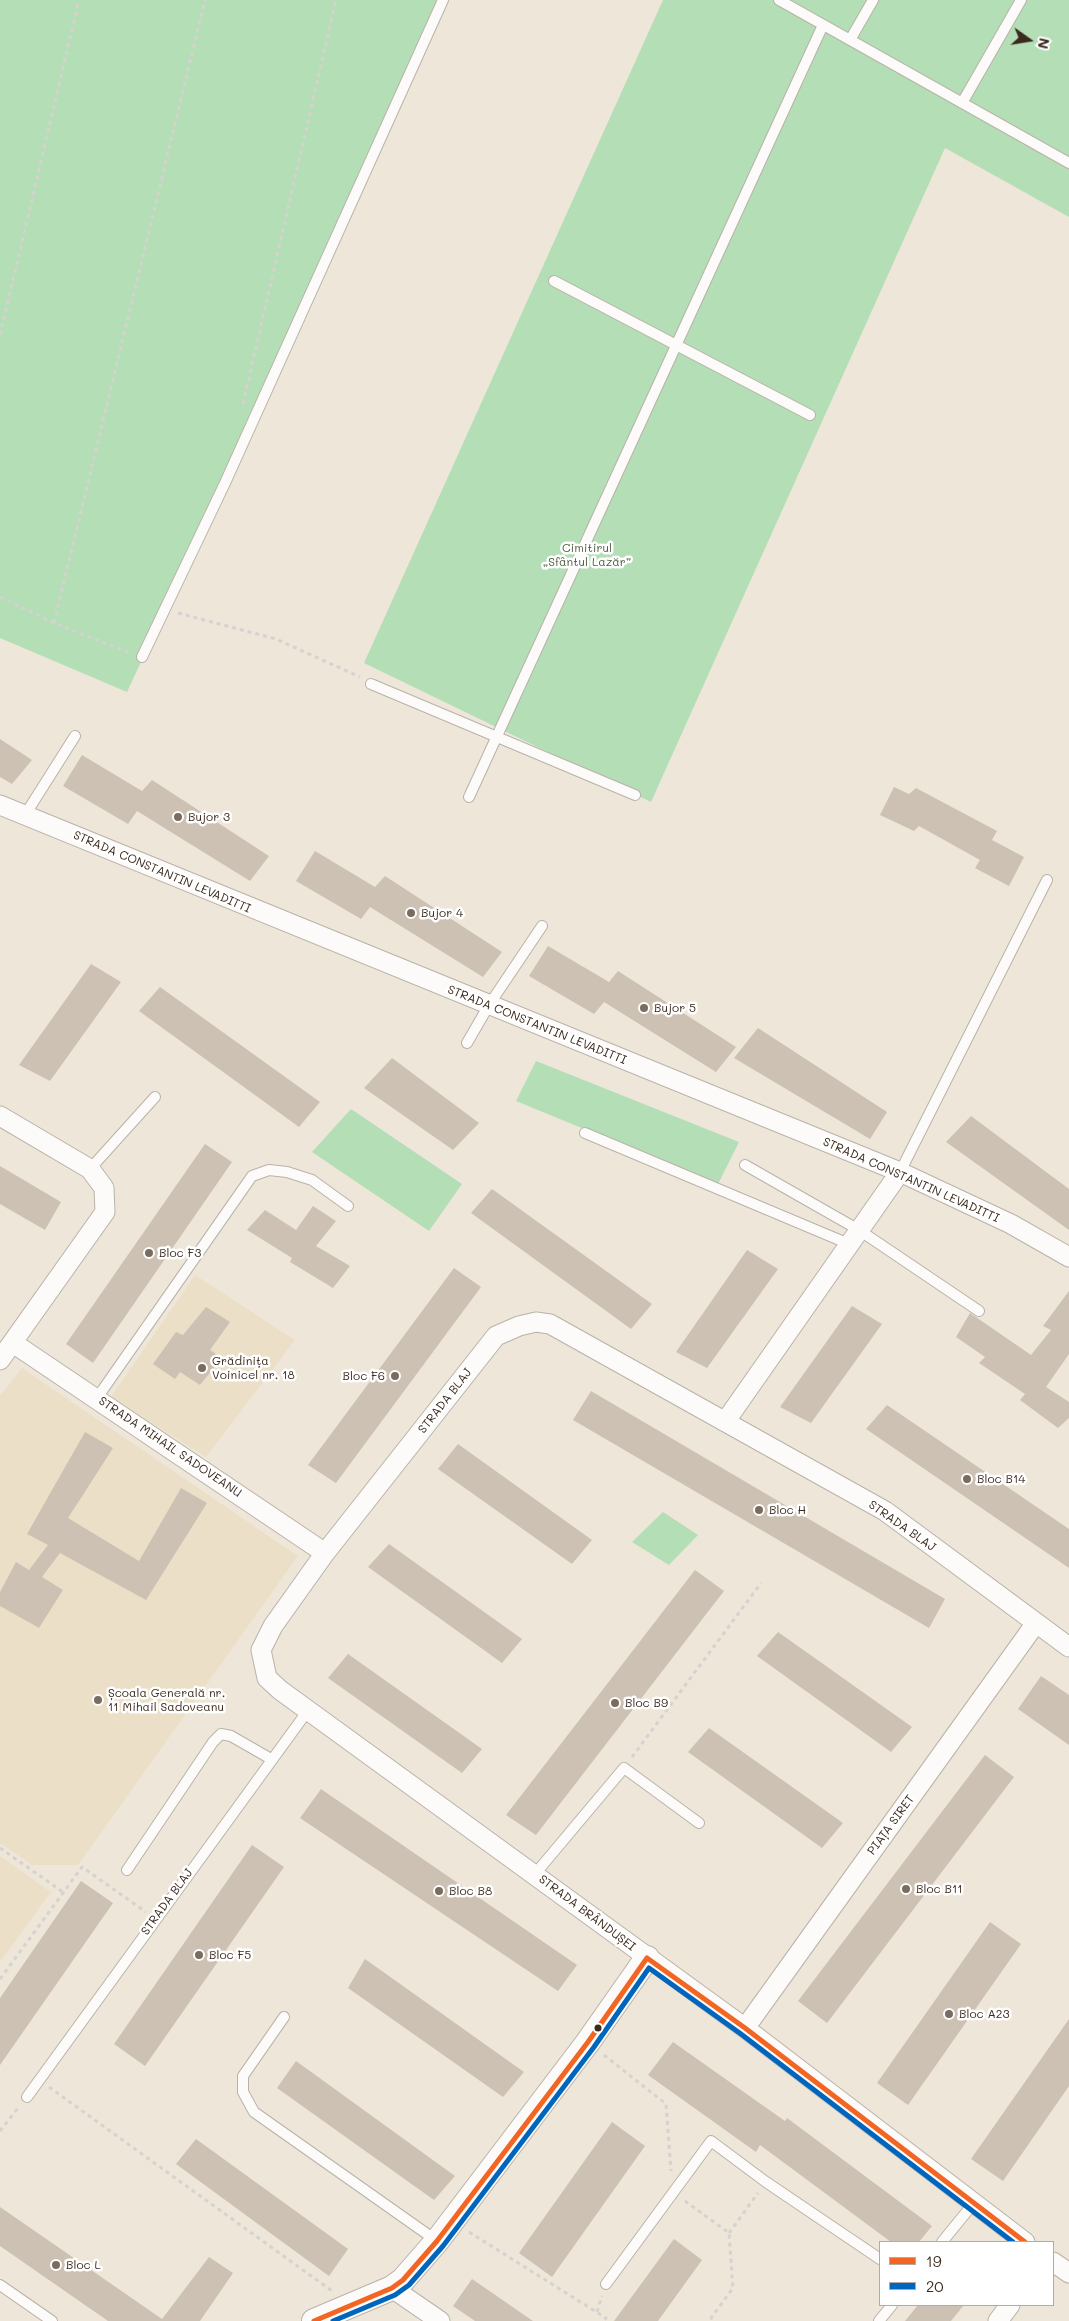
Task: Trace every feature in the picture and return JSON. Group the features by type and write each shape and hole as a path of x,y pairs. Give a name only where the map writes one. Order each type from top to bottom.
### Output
{"street":[{"name":"STRADA CONSTANTIN LEVADITTI","path":"0,805 900,1172 1011,1224 1069,1257"},
{"path":"0,1116 90,1169 104,1188 105,1212 0,1360"},
{"path":"725,1422 900,1172"},
{"name":"STRADA BLAJ","path":"267,1678 261,1650 266,1637 325,1553 496,1336 520,1326 536,1322 550,1324 885,1511 1069,1647"},
{"name":"STRADA MIHAIL SADOVEANU","path":"13,1343 325,1553"},
{"name":"PIAȚA SIRET","path":"745,2028 1036,1623"},
{"name":"STRADA BRÂNDUȘEI","path":"267,1678 280,1690 309,1709 745,2028 1024,2241"},
{"path":"314,2321 353,2306 392,2288 403,2280 437,2241 598,2028 647,1958"},
{"path":"1054,2263 1069,2272"},
{"path":"392,2288 440,2321"},
{"path":"998,2321 1009,2306"}],"lane":[{"path":"142,657 229,474 443,0"},
{"path":"779,0 1069,163"},
{"path":"850,40 872,0"},
{"path":"962,103 1021,0"},
{"path":"470,797 824,25"},
{"path":"554,281 810,415"},
{"path":"372,684 635,795"},
{"path":"25,815 75,736"},
{"path":"900,1172 1047,880"},
{"path":"467,1043 489,1005 542,926"},
{"path":"90,1169 155,1097"},
{"path":"585,1133 854,1237"},
{"path":"744,1165 854,1237 979,1311"},
{"path":"97,1398 252,1176 269,1170 286,1172 312,1180 348,1206"},
{"name":"STRADA BLAJ","path":"27,2097 155,1918 309,1709"},
{"path":"127,1870 213,1742 221,1734 232,1736 271,1759"},
{"path":"535,1874 624,1768 699,1823"},
{"path":"284,2017 243,2076 243,2092 254,2112 437,2241"},
{"path":"606,2284 710,2141 766,2182 879,2258"},
{"path":"943,2241 973,2204"},
{"path":"0,2285 52,2321"},
{"path":"879,2321 891,2306"}],"path":[{"path":"0,334 79,0"},
{"path":"54,623 205,0"},
{"path":"243,405 336,0"},
{"path":"0,597 54,623 142,657"},
{"path":"165,610 276,639 338,666 372,684"},
{"path":"624,1768 761,1582"},
{"path":"0,1848 63,1892"},
{"path":"0,1979 82,1867 155,1918"},
{"path":"39,2080 353,2306"},
{"path":"0,2131 27,2097"},
{"path":"729,2232 766,2182"},
{"path":"452,2221 606,2318 603,2321"}],"shaded area":[{"name":"Grădinița Voinicel nr. 18","path":"195,1275 295,1340 206,1457 111,1397"},
{"name":"Școala Generală nr. 11 Mihail Sadoveanu","path":"22,1368 298,1556 78,1865 32,1865 0,1843 0,1396"},
{"path":"0,1856 51,1892 0,1962"}],"green space":[{"path":"0,0 447,0 127,692 0,638"},
{"name":"Cimitirul „Sfântul Lazăr”","path":"663,0 1069,0 1069,217 945,148 651,802 364,663"},
{"path":"536,1061 739,1142 718,1184 516,1101"},
{"path":"351,1109 462,1184 429,1231 312,1152"},
{"path":"663,1512 698,1535 669,1565 632,1542"}],"building":[{"path":"0,739 32,760 12,784 0,777"},
{"name":"Bujor 3","path":"82,755 142,791 152,780 269,856 250,881 137,811 128,824 63,786"},
{"path":"894,787 909,794 916,788 997,831 992,840 1024,857 1009,886 975,868 980,860 919,826 914,831 880,815"},
{"name":"Bujor 4","path":"315,851 375,887 385,876 502,952 483,977 370,907 361,919 296,881"},
{"name":"Bujor 5","path":"548,946 609,982 618,971 736,1047 716,1072 604,1002 594,1014 529,976"},
{"path":"91,964 121,982 50,1081 19,1065"},
{"path":"160,987 320,1102 299,1127 139,1011"},
{"path":"758,1028 887,1112 870,1139 734,1058"},
{"path":"392,1058 479,1123 453,1150 364,1088"},
{"path":"971,1116 1069,1189 1069,1230 946,1142"},
{"name":"Bloc F3","path":"205,1144 232,1162 93,1363 66,1344"},
{"path":"0,1166 61,1202 45,1230 0,1204"},
{"path":"492,1189 652,1304 631,1329 471,1213"},
{"path":"313,1206 336,1221 316,1246 350,1266 333,1288 290,1262 292,1258 247,1230 265,1210 296,1230"},
{"path":"747,1250 778,1269 707,1368 676,1352"},
{"name":"Bloc F6","path":"454,1268 481,1287 336,1483 308,1465"},
{"path":"1069,1291 1069,1354 1046,1387 1069,1402 1069,1418 1058,1428 1020,1400 1025,1394 979,1363 985,1357 956,1337 970,1313 1031,1355 1051,1330 1043,1326"},
{"path":"852,1306 882,1324 811,1423 780,1407"},
{"path":"206,1307 230,1322 210,1350 222,1358 200,1385 180,1372 175,1379 153,1364 176,1332 183,1335"},
{"name":"Bloc H","path":"591,1391 945,1599 929,1628 573,1420"},
{"name":"Bloc B14","path":"887,1405 1069,1529 1069,1568 866,1429"},
{"path":"85,1432 113,1448 68,1518 139,1561 181,1488 207,1503 146,1600 60,1553 42,1577 63,1590 39,1628 0,1606 0,1592 16,1562 29,1570 48,1545 27,1534"},
{"path":"458,1444 592,1540 572,1564 438,1469"},
{"path":"389,1544 522,1639 502,1663 368,1567"},
{"name":"Bloc B9","path":"695,1570 724,1591 536,1835 506,1815"},
{"path":"778,1632 912,1727 891,1752 757,1656"},
{"path":"348,1654 482,1749 462,1773 328,1678"},
{"path":"1041,1676 1069,1695 1069,1745 1018,1709"},
{"path":"709,1728 843,1823 822,1848 688,1752"},
{"name":"Bloc B11","path":"985,1755 1014,1777 827,2023 798,2001"},
{"name":"Bloc B8","path":"321,1789 577,1965 558,1991 300,1818"},
{"name":"Bloc F5","path":"252,1845 284,1867 145,2066 114,2044"},
{"path":"81,1881 113,1903 0,2065 0,1998"},
{"name":"Bloc A23","path":"990,1922 1021,1944 908,2105 877,2083"},
{"path":"365,1959 524,2072 503,2097 348,1988"},
{"path":"1069,2019 1069,2086 1003,2181 971,2159"},
{"path":"673,2042 785,2121 787,2118 932,2226 920,2241 890,2241 760,2145 756,2152 648,2075"},
{"path":"296,2061 455,2176 434,2200 277,2088"},
{"path":"612,2122 645,2146 552,2277 519,2253"},
{"path":"196,2139 348,2249 329,2276 176,2164"},
{"name":"Bloc L","path":"0,2207 162,2319 209,2257 233,2273 200,2321 108,2321 0,2246"},
{"path":"674,2239 702,2260 658,2321 614,2321"},
{"path":"472,2279 533,2321 475,2321 453,2306"},
{"path":"917,2306 963,2306 951,2321 905,2321"}],"transit line":[{"name":"19","path":"314,2321 392,2288 403,2280 437,2241 588,2042 647,1958 745,2028 1024,2241"},
{"name":"20","path":"333,2321 395,2295 409,2285 443,2246 594,2047 649,1968 741,2034 1012,2241"}],"place":[{"name":"Bujor 3","path":"178,817"},
{"name":"Bujor 4","path":"411,913"},
{"name":"Bujor 5","path":"644,1008"},
{"name":"Bloc F3","path":"149,1253"},
{"name":"Grădinița Voinicel nr. 18","path":"202,1368"},
{"name":"Bloc F6","path":"395,1376"},
{"name":"Bloc B14","path":"967,1479"},
{"name":"Bloc H","path":"759,1510"},
{"name":"Școala Generală nr. 11 Mihail Sadoveanu","path":"98,1700"},
{"name":"Bloc B9","path":"615,1703"},
{"name":"Bloc B11","path":"906,1889"},
{"name":"Bloc B8","path":"439,1891"},
{"name":"Bloc F5","path":"199,1955"},
{"name":"Bloc A23","path":"949,2014"},
{"name":"Bloc L","path":"56,2265"}]}
